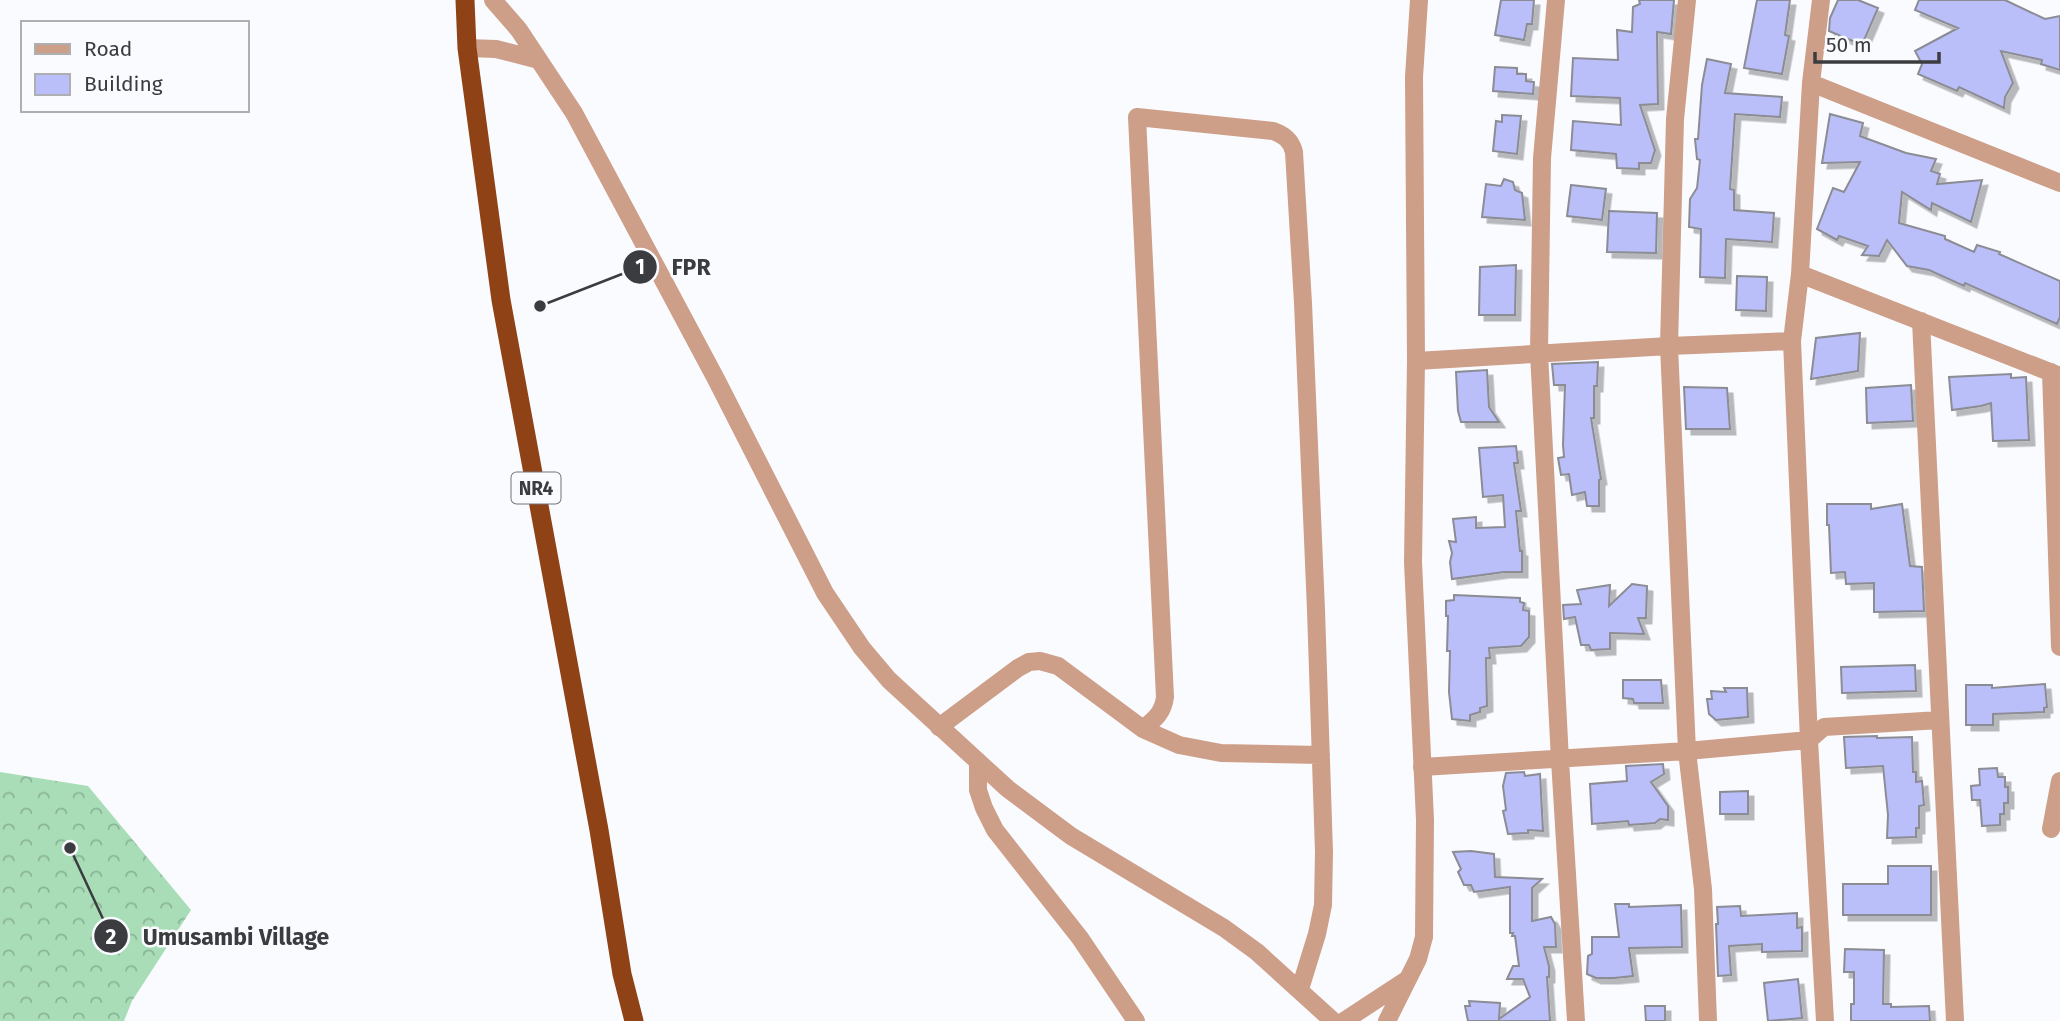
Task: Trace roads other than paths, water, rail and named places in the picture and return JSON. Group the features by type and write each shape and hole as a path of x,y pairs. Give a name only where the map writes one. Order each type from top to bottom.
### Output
{"highway":[{"name":"NR4","path":"465,0 467,48 501,300 599,830 622,974 634,1021"},
{"name":"NR4","path":"619,1021 622,974"}],"street":[{"path":"493,0 519,30 574,113 716,379 825,593 862,648 889,680 978,764 1033,809 1071,836 1224,928 1257,952 1333,1021"},
{"path":"1387,1021 1418,959 1424,937 1425,857 1413,562 1416,360 1414,77 1419,0"},
{"path":"1556,0 1542,158 1538,353 1576,1021"},
{"path":"1687,0 1675,119 1669,346 1687,751 1703,889 1708,1021"},
{"path":"1821,0 1811,83 1800,274 1792,341 1809,740 1825,1021"},
{"path":"467,48 496,49 539,60"},
{"path":"1811,83 2060,183"},
{"path":"1143,729 1159,715 1164,707 1165,697 1137,117 1273,131 1292,144 1303,303 1324,852 1323,905 1300,989"},
{"path":"1800,274 2055,374 2060,647"},
{"path":"1921,321 1955,1021"},
{"path":"1416,360 1792,341"},
{"path":"939,727 1018,668 1029,662 1040,661 1058,666 1143,729 1179,745 1221,753 1321,755"},
{"path":"1422,767 1560,760 1809,740 1824,727 1940,720"},
{"path":"978,764 978,790 995,830 1080,938 1136,1021"},
{"path":"2050,830 2060,782"},
{"path":"1344,1021 1408,979"}],"place":[{"name":"FPR","path":"540,306"},
{"name":"Umusambi Village","path":"70,848"}]}
